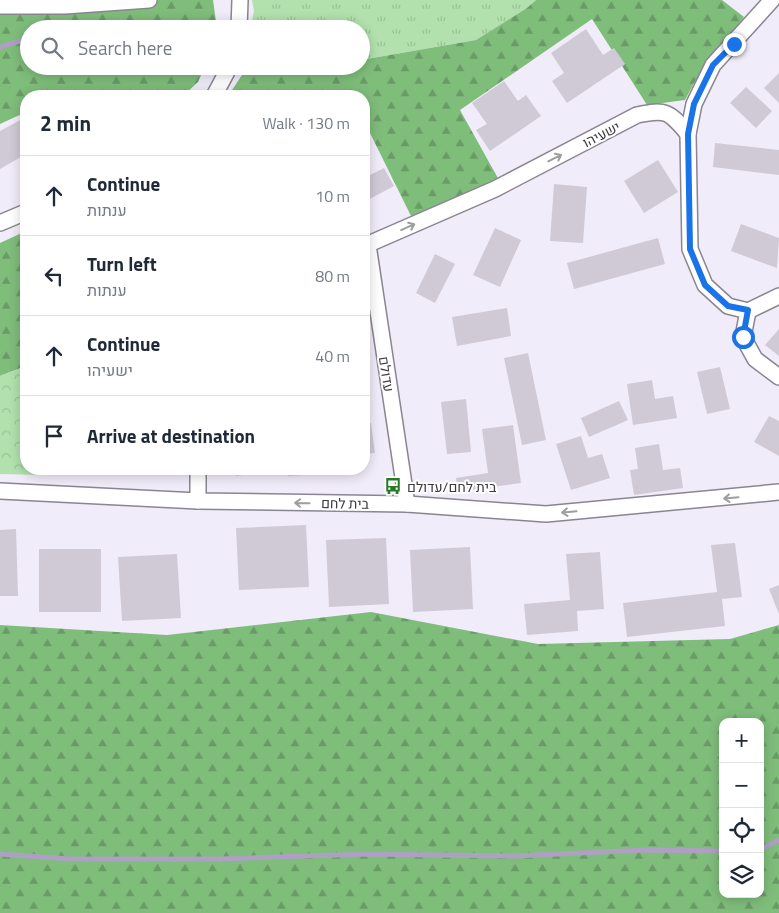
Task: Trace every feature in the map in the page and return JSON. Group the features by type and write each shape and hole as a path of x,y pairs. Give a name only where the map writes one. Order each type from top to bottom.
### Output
{"street":[{"path":"0,6 66,6 149,0"},
{"path":"239,20 240,0"},
{"path":"772,0 713,65 694,104 688,134 690,249 705,285 728,306 748,310 779,296"},
{"path":"217,90 225,75"},
{"name":"ישעיהו","path":"370,244 494,189 637,115 658,111 674,117 688,134"},
{"path":"0,223 20,215"},
{"name":"עדולם","path":"370,271 407,504"},
{"path":"748,310 743,337 755,359 779,377"},
{"path":"198,475 198,501"},
{"name":"בית לחם","path":"0,491 198,501 407,504 546,514 779,492"}],"green space":[{"path":"0,0 213,0 216,20 20,20 20,75 201,75 198,82 189,90 20,90 20,115 0,124"},
{"path":"252,0 536,0 528,8 476,40 370,58 370,20 252,20 254,11"},
{"path":"536,0 722,0 744,17 694,83 685,100 647,105 592,19 460,110 499,180 411,216 370,133 370,90 232,90 242,75 370,75 370,58 476,40 527,8"},
{"path":"20,234 20,368 0,376 0,243"},
{"path":"20,368 20,474 0,474 0,376"},
{"path":"371,612 538,644 730,639 779,625 779,913 0,913 0,625 167,635"}],"building":[{"path":"586,29 603,55 614,48 625,64 567,103 552,81 564,73 551,53"},
{"path":"779,73 779,103 764,88"},
{"path":"504,81 518,101 526,95 541,116 490,151 476,130 487,124 472,103"},
{"path":"746,87 772,111 756,128 730,103"},
{"path":"20,120 20,157 0,169 0,131"},
{"path":"715,143 779,150 779,175 713,167"},
{"path":"658,160 678,192 644,213 624,181"},
{"path":"384,168 394,186 370,199 370,175"},
{"path":"554,184 587,187 583,243 550,241"},
{"path":"741,224 779,238 777,268 731,251"},
{"path":"495,228 521,240 500,287 473,275"},
{"path":"658,238 665,264 574,289 567,263"},
{"path":"435,254 455,264 435,303 416,293"},
{"path":"507,308 511,336 457,346 452,317"},
{"path":"779,329 779,356 765,345"},
{"path":"528,353 546,440 522,445 504,358"},
{"path":"720,367 730,409 707,414 697,372"},
{"path":"652,380 655,399 673,396 677,418 633,425 627,384"},
{"path":"466,399 471,452 447,454 441,402"},
{"path":"619,401 628,420 589,437 581,418"},
{"path":"769,416 779,421 779,456 754,442"},
{"path":"370,423 375,453 370,453"},
{"path":"513,425 521,483 458,492 456,478 488,473 482,429"},
{"path":"581,436 588,458 602,454 610,478 571,490 556,444"},
{"path":"659,444 663,470 680,468 683,488 634,495 630,470 638,469 635,448"},
{"path":"306,525 309,587 239,590 236,528"},
{"path":"16,529 18,596 0,596 0,530"},
{"path":"386,538 389,604 329,607 326,540"},
{"path":"735,543 742,597 722,599 725,626 627,637 623,603 717,592 711,545"},
{"path":"470,547 473,609 413,612 410,550"},
{"path":"39,549 101,549 101,612 39,612"},
{"path":"600,552 604,609 577,611 578,631 527,635 524,604 570,600 566,554"},
{"path":"177,554 181,618 122,621 118,557"},
{"path":"779,585 779,614 769,589"}],"waterway":[{"path":"0,47 20,41"},
{"path":"764,848 779,840"},
{"path":"0,854 70,859 219,859 367,854 515,856 645,850 719,851"}],"place":[{"name":"בית לחם/עדולם","path":"393,486"}],"route":[{"path":"734,44 713,65 694,104 688,134 690,249 705,285 728,306 748,310 743,337"}]}
